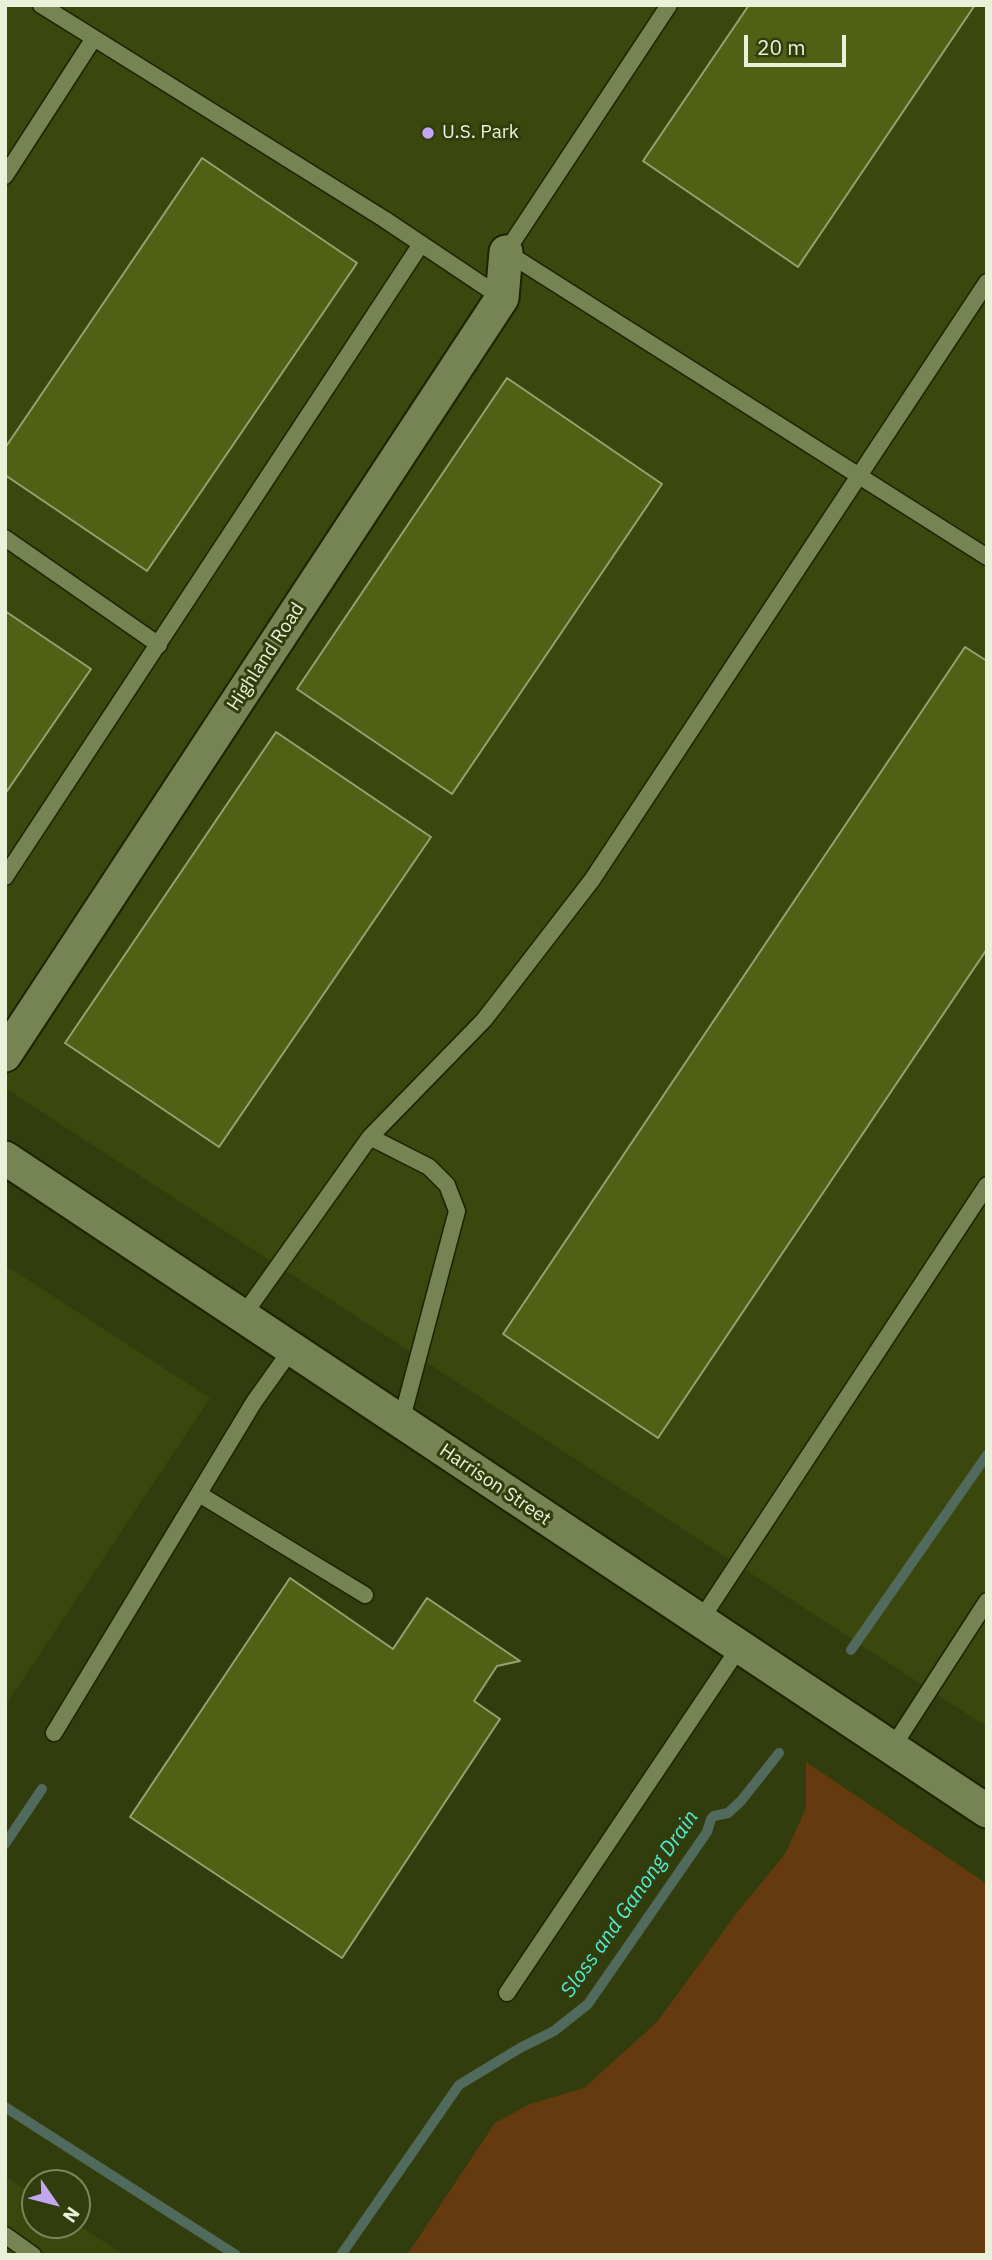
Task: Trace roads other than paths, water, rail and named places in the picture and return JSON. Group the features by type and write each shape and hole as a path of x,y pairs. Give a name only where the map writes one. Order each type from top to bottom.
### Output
{"street":[{"name":"Highland Road","path":"5,1055 502,298 506,252"},
{"name":"Harrison Street","path":"5,1158 987,1811"}],"lane":[{"path":"41,5 422,244 502,298"},
{"path":"669,5 506,252 987,557"},
{"path":"5,176 94,38"},
{"path":"5,877 422,244"},
{"path":"242,1317 370,1138 484,1020 592,880 987,282"},
{"path":"5,538 159,645"},
{"path":"370,1138 429,1167 447,1185 457,1211 401,1422"},
{"path":"700,1621 987,1185"},
{"path":"54,1733 254,1402 290,1350"},
{"path":"199,1494 365,1595"},
{"path":"892,1748 987,1601"},
{"path":"507,1993 739,1647"},
{"path":"5,2235 33,2255"}],"waterway":[{"name":"Sloss and Ganong Drain","path":"851,1650 987,1455"},
{"name":"Sloss and Ganong Drain","path":"341,2255 459,2085 554,2031 588,2004 707,1832 711,1819 728,1813 741,1801 779,1753"},
{"path":"5,1844 42,1789"},
{"path":"5,2107 236,2255"}],"place":[{"name":"U.S. Park","path":"428,133"}]}
